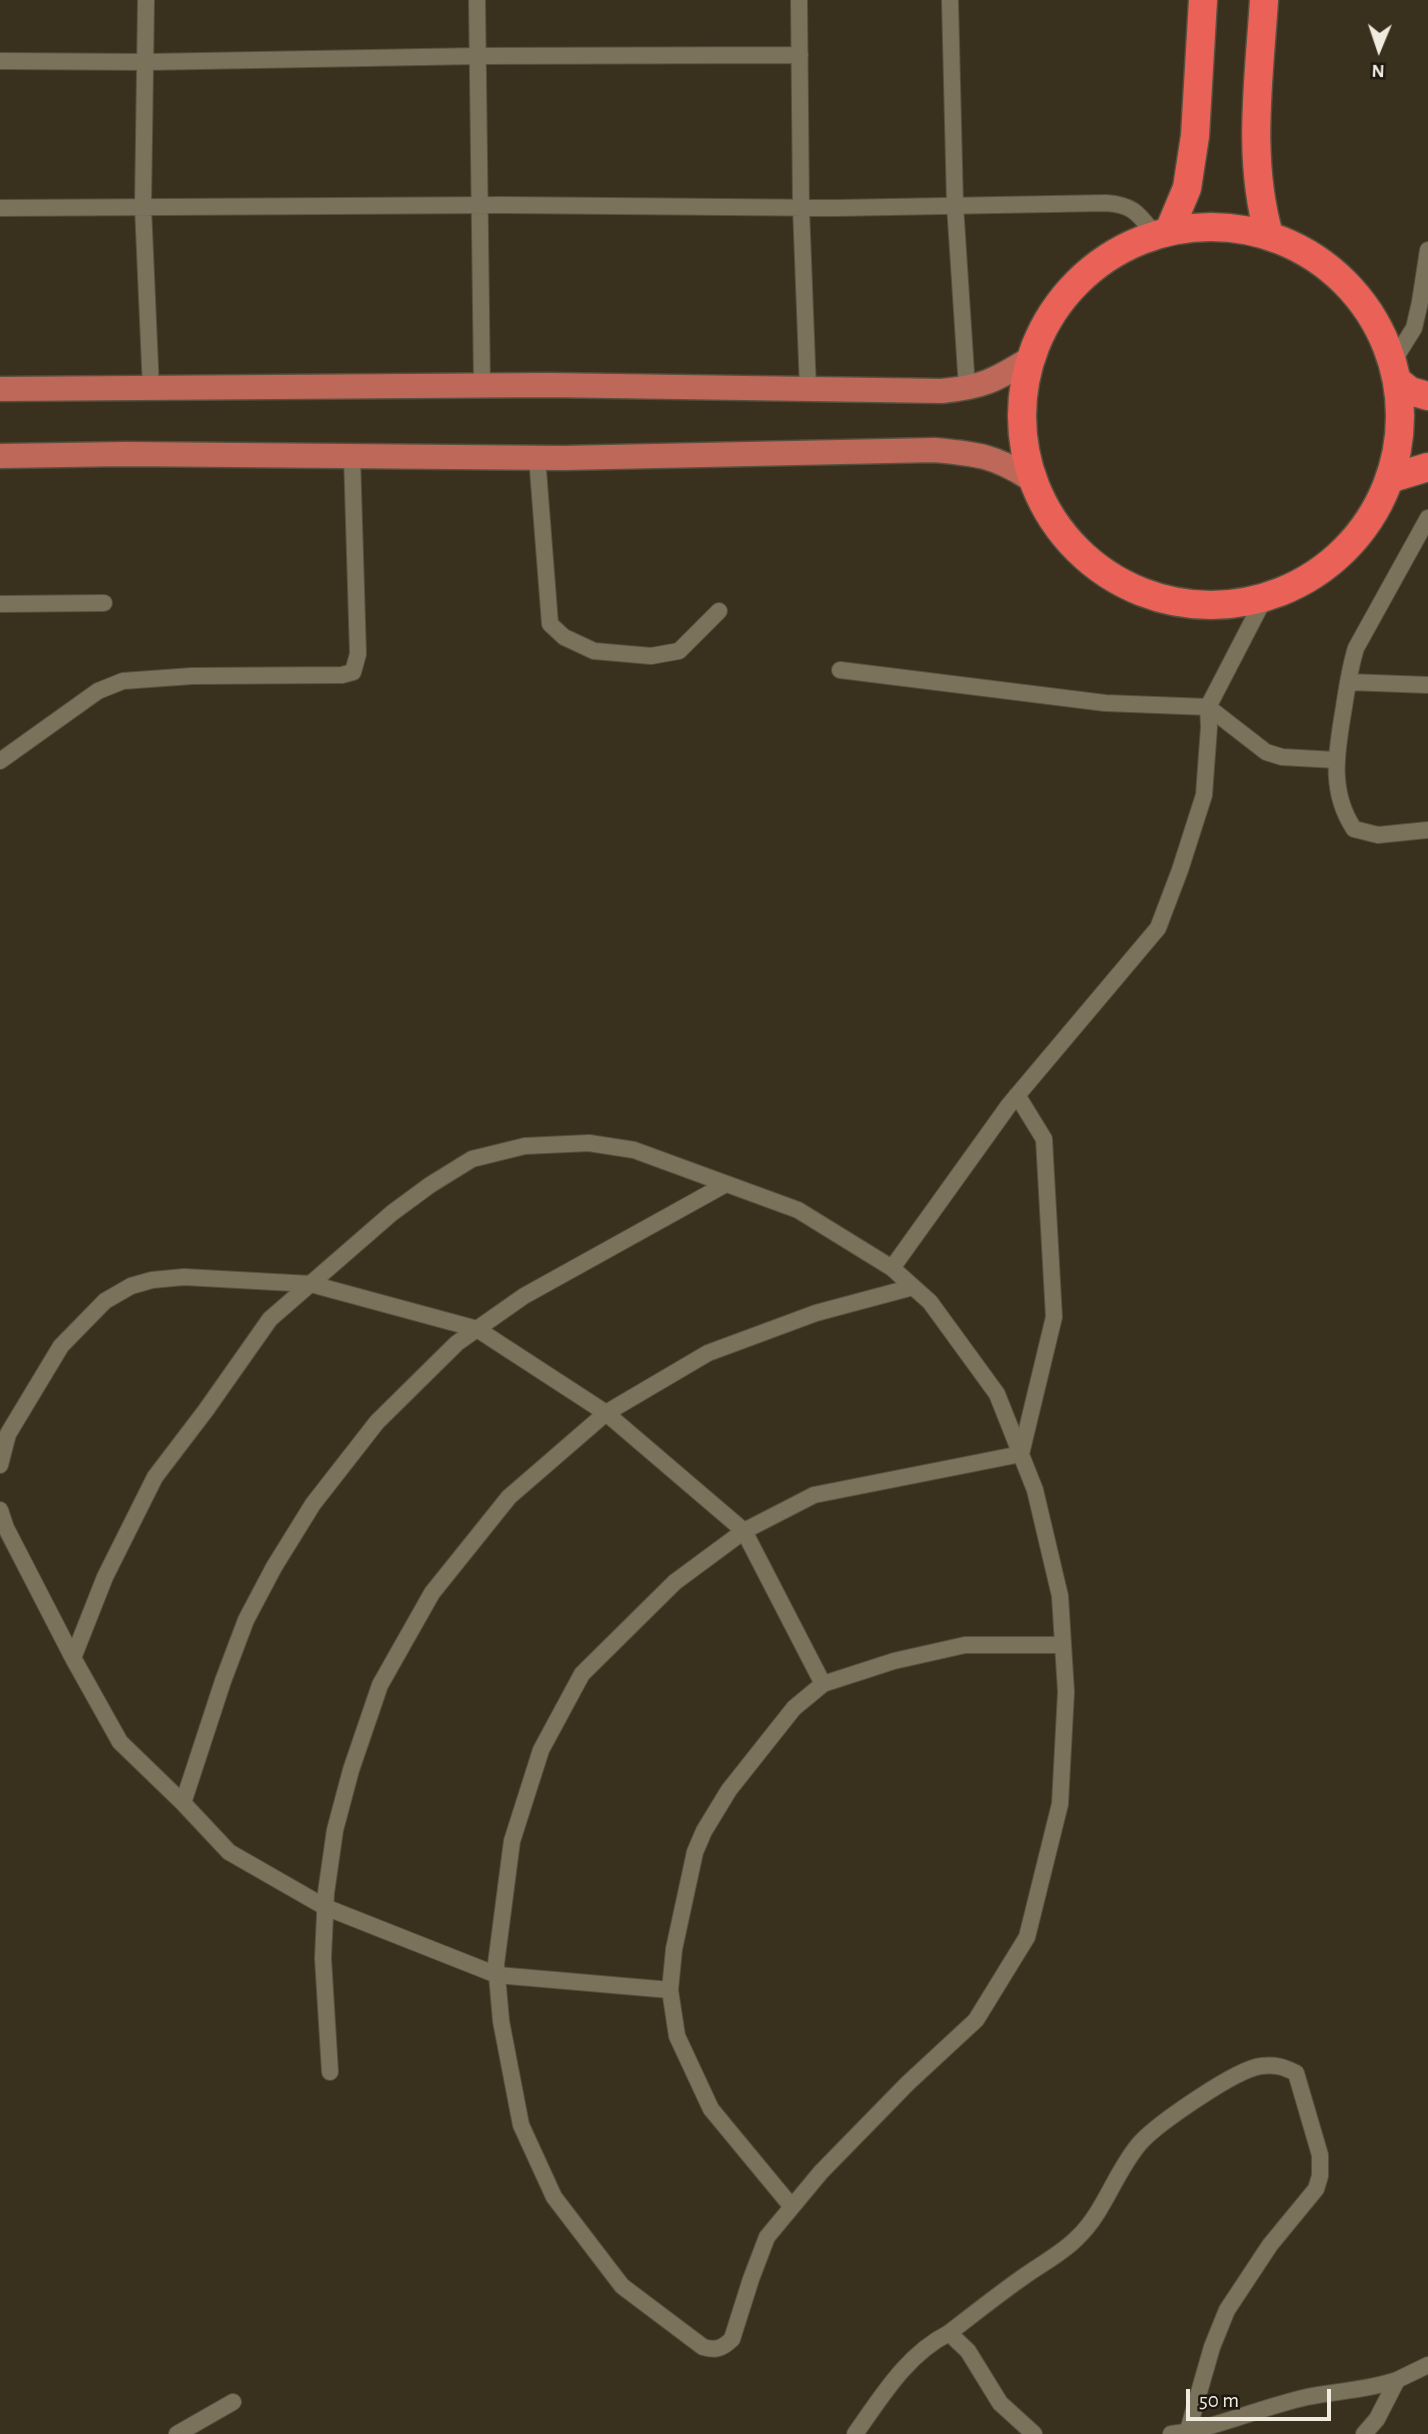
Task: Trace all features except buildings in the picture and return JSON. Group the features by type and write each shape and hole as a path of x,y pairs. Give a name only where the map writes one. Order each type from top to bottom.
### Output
{"highway":[{"path":"1163,233 1187,188 1195,136 1203,0"},
{"path":"1264,0 1255,145 1262,210 1269,235"},
{"path":"1397,372 1402,431 1392,478 1363,532 1319,573 1264,599 1216,607 1168,602 1123,585 1084,558 1052,522 1031,479 1021,440 1020,400 1028,360 1059,301 1108,256 1163,233 1220,226 1269,235 1324,263 1367,306 1397,372 1410,391 1428,396"},
{"path":"1392,478 1428,467"}],"main road":[{"path":"0,390 482,386 942,391 967,388 997,379 1028,360"},
{"path":"0,456 537,457 934,450 977,454 1004,462 1031,479"}],"street":[{"path":"146,0 143,207 151,389"},
{"path":"477,0 482,386"},
{"path":"799,0 801,208 808,389"},
{"path":"950,0 955,205 967,388"},
{"path":"0,61 147,62 478,56 800,55"},
{"path":"0,208 479,205 801,208 1122,204 1134,209 1163,233"},
{"path":"1397,372 1414,328 1428,250"},
{"path":"0,761 98,691 123,681 192,676 353,673 358,654 352,456"},
{"path":"537,457 550,624 564,637 594,651 651,656 679,651 719,611"},
{"path":"1428,518 1356,648 1335,760 1344,814 1354,829 1378,835 1428,830"},
{"path":"892,1268 1017,1095 1158,928 1204,795 1208,707 1264,599"},
{"path":"0,604 104,603"},
{"path":"840,670 1105,703 1208,707 1266,752 1282,757 1335,760"},
{"path":"1348,682 1428,685"},
{"path":"1017,1095 1044,1139 1054,1317 1021,1454"},
{"path":"73,1658 105,1577 155,1477 270,1319 392,1213 472,1159 525,1146 589,1143 634,1150 798,1210 892,1268 930,1302 997,1394 1021,1454 1035,1490 1059,1596 1063,1645 1066,1692 1060,1804 1027,1937 976,2020 908,2082 821,2172 767,2237 732,2339 719,2348 703,2347 622,2286 554,2197 521,2125 501,2021 496,1964 512,1841 541,1750 582,1674 676,1582 744,1531 814,1495 1021,1454"},
{"path":"183,1803 246,1620 274,1567 313,1504 377,1422 457,1343 524,1296 726,1184"},
{"path":"0,1465 8,1434 61,1346 105,1301 131,1286 152,1280 184,1277 311,1284 477,1329 606,1413 744,1531 823,1684"},
{"path":"330,2072 323,1958 325,1907 335,1830 351,1770 380,1685 432,1593 509,1497 606,1413 708,1353 816,1313 912,1287"},
{"path":"0,1510 6,1528 73,1658 120,1742 229,1852 325,1907 497,1975 670,1990"},
{"path":"792,2207 711,2109 677,2036 670,1990 674,1948 695,1852 704,1831 729,1790 794,1708 823,1684 894,1661 965,1645 1063,1645"},
{"path":"855,2434 896,2377 926,2347 1078,2238 1140,2143 1172,2116 1214,2089 1258,2066 1283,2066 1296,2073 1320,2155 1320,2176 1316,2189 1270,2245 1227,2311 1181,2433"},
{"path":"949,2333 968,2351 1000,2403 1034,2434"},
{"path":"1181,2433 1305,2398 1379,2386 1428,2365"},
{"path":"1364,2434 1377,2419 1398,2380"},
{"path":"177,2434 233,2402"}]}
